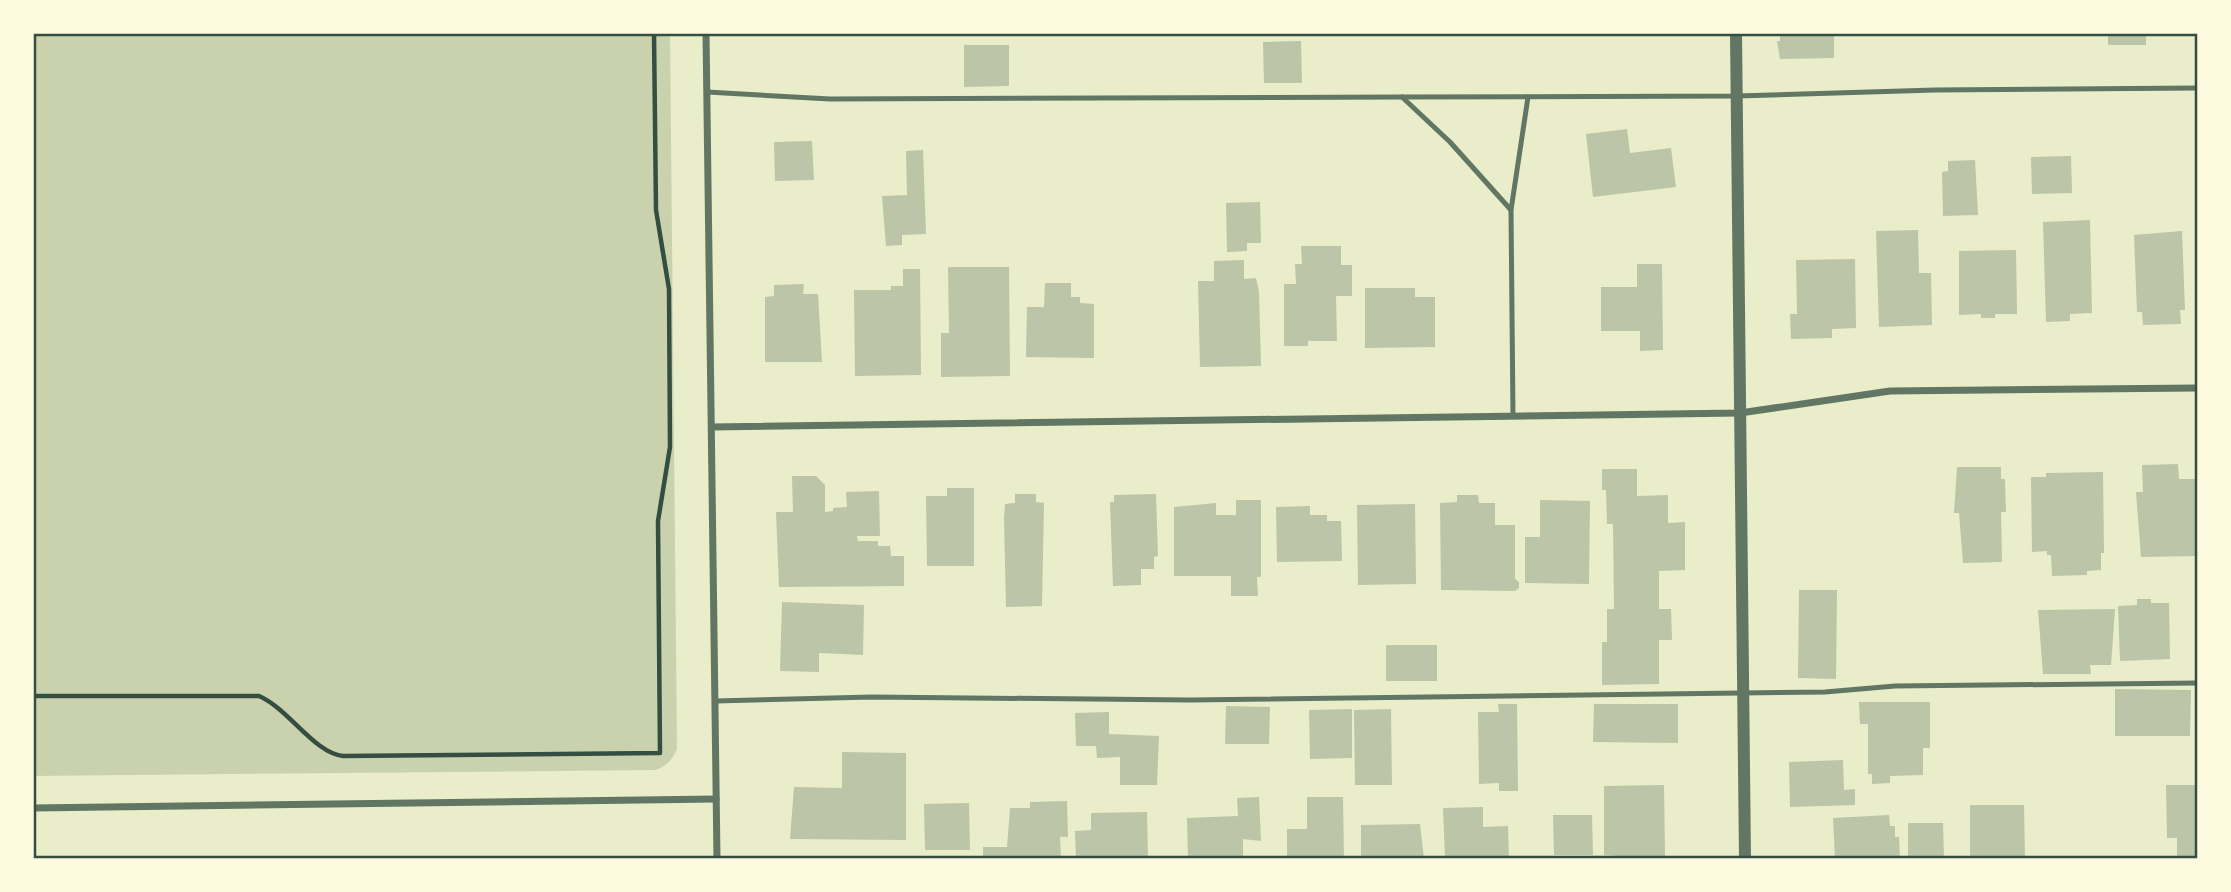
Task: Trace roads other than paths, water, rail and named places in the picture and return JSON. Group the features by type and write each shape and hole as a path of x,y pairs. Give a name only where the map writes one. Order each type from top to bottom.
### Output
{"street":[{"path":"706,33 717,859"},
{"path":"1737,33 1745,859"},
{"path":"712,427 1740,413 1890,391 2198,388"},
{"path":"33,808 716,799"}],"lane":[{"path":"707,92 830,99 1737,96 1935,90 2198,88"},
{"path":"1402,97 1450,142 1511,210"},
{"path":"1513,416 1511,210 1528,97"},
{"path":"715,701 872,698 1190,700 1825,692 1895,686 2198,683"}]}
